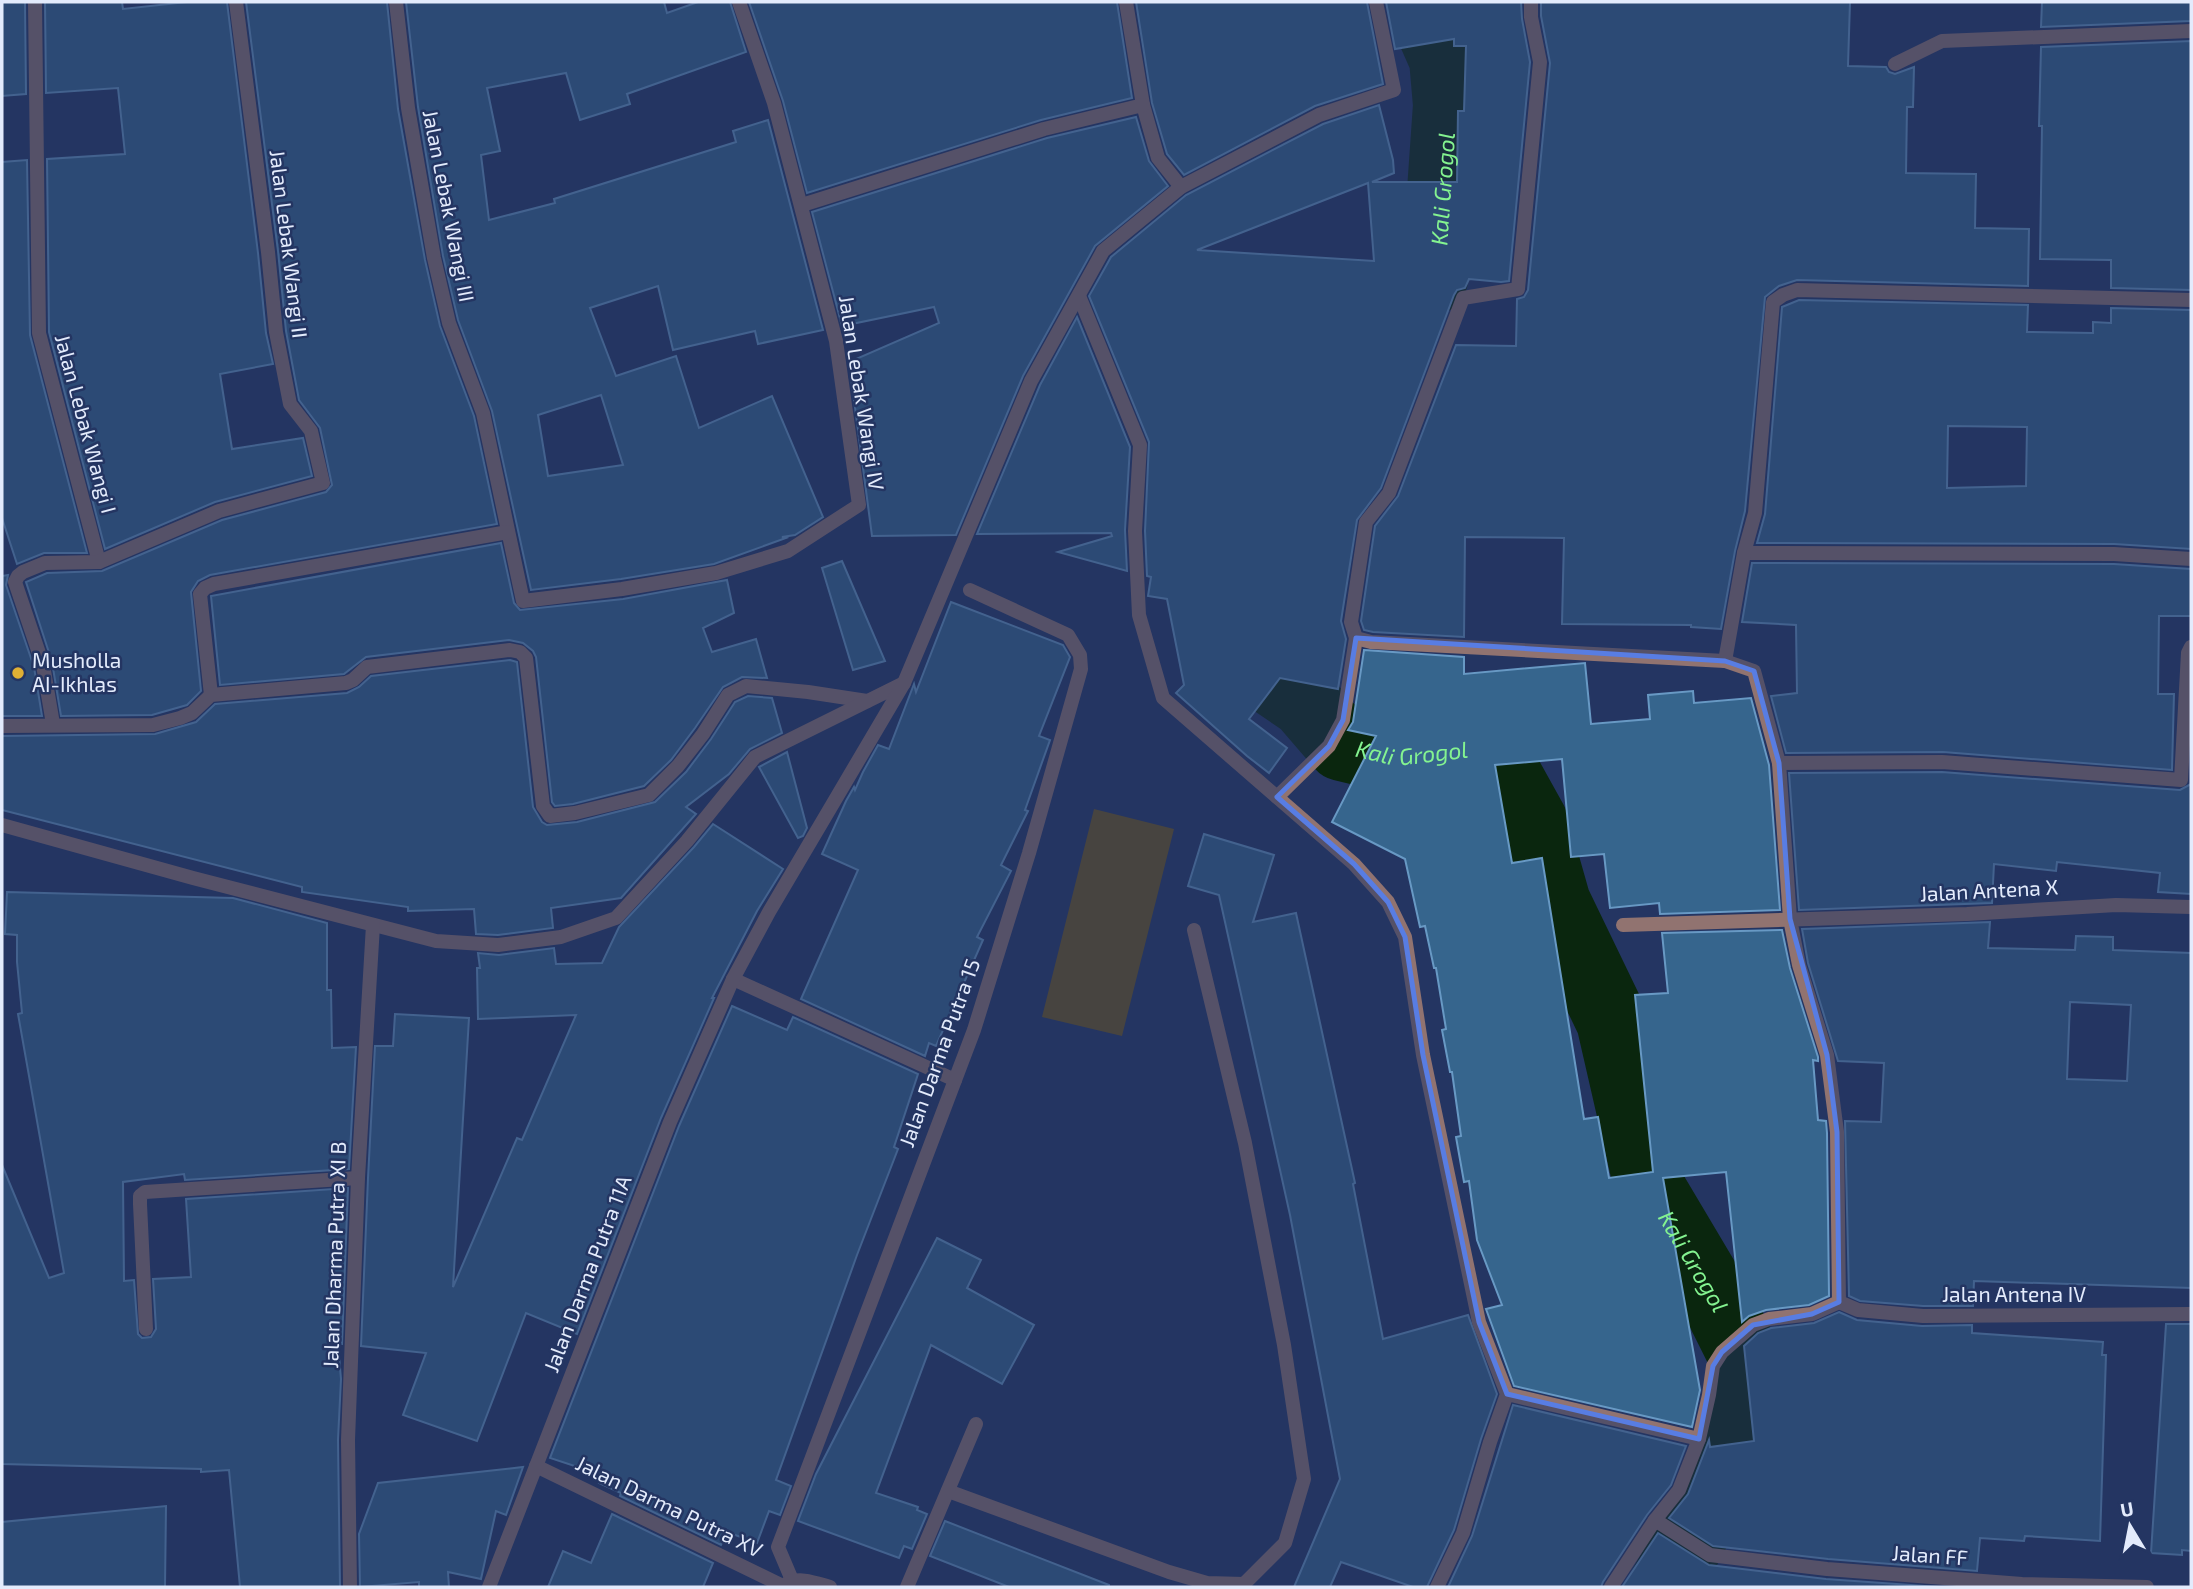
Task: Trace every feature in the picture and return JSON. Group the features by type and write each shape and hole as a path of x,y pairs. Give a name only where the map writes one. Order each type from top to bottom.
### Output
{"street":[{"name":"Jalan Lebak Wangi I","path":"35,2 39,333 99,562"},
{"name":"Jalan Lebak Wangi II","path":"99,562 219,511 323,483 311,431 290,404 276,332 267,239 236,2"},
{"name":"Jalan Lebak Wangi III","path":"396,2 408,108 434,258 449,323 483,413 508,532"},
{"name":"Jalan Lebak Wangi IV","path":"508,532 523,601 622,589 716,573 788,551 859,505 836,341 774,103 739,2"},
{"path":"1126,2 1143,105 1158,158 1181,187"},
{"name":"Jalan Darma Putra 11A","path":"489,1587 670,1122 733,979 769,912 904,683 1031,381 1102,251 1181,187 1318,116 1394,90 1376,2"},
{"path":"1277,797 1329,746 1343,720 1356,638 1350,622 1366,522 1389,493 1463,298 1518,289 1540,62 1531,17 1531,2"},
{"path":"1895,64 1942,41 2191,31"},
{"path":"802,205 1044,129 1143,105"},
{"path":"1725,661 1744,553 1755,513 1773,302 1797,290 2191,300"},
{"path":"1079,296 1140,445 1135,531 1139,615 1163,698 1354,864 1388,902 1405,937 1423,1055 1479,1322 1507,1394 1463,1533 1437,1587"},
{"path":"211,695 200,594 205,587 508,532"},
{"path":"1744,553 2100,554 2191,559"},
{"path":"53,724 43,665 15,582 23,572 45,563 99,562"},
{"name":"Jalan Darma Putra 15","path":"786,1585 779,1547 974,1030 1081,669 1080,655 1068,635 970,590"},
{"path":"1356,638 1371,642 1725,661 1754,671 1779,763 1790,919 1799,965 1828,1055 1837,1132 1839,1302 1812,1314 1769,1319 1753,1325 1717,1357 1699,1439 1679,1490 1611,1587"},
{"path":"1779,763 1942,762 2182,780 2188,653 2191,647"},
{"path":"2,726 153,724 192,713 211,695 346,683 368,667 510,650 520,652 526,658 542,806 550,816 575,813 649,795 678,766 728,695 746,686 867,701"},
{"path":"2,825 436,941 498,945 561,937 616,918 687,841 755,757 904,683"},
{"name":"Jalan Antena X","path":"1623,925 1967,914 2116,905 2191,907"},
{"name":"Jalan Dharma Putra XI B","path":"350,1587 348,1440 358,1178 373,925"},
{"path":"948,1491 1169,1572 1207,1583 1244,1584 1285,1543 1304,1479 1284,1345 1245,1143 1194,930"},
{"path":"733,979 955,1080"},
{"path":"146,1329 140,1204 140,1196 145,1192 358,1178"},
{"name":"Jalan Antena IV","path":"1839,1302 1858,1310 1923,1316 2191,1314"},
{"path":"1507,1394 1699,1439"},
{"path":"906,1587 976,1424"},
{"name":"Jalan Darma Putra XV","path":"536,1466 786,1585 811,1581 830,1587"},
{"name":"Jalan FF","path":"1656,1520 1706,1553 1827,1569 2022,1584 2147,1587"}],"highlighted area":[{"path":"1356,638 1725,661 1754,671 1779,763 1790,919 1827,1055 1837,1132 1839,1302 1812,1314 1753,1325 1722,1352 1713,1366 1699,1439 1507,1394 1479,1322 1423,1055 1405,937 1388,902 1354,864 1277,797 1329,746 1343,720"}],"shaded area":[{"path":"1094,809 1174,829 1122,1036 1042,1017"}],"building":[{"path":"2,2 25,2 26,94 2,96"},
{"path":"45,2 122,2 123,9 187,2 227,2 266,333 273,364 220,374 232,449 303,438 312,476 215,502 105,549 49,332 47,159 125,154 118,88 46,93"},
{"path":"246,2 387,2 398,109 425,260 440,326 474,416 497,524 210,575 198,581 191,592 201,691 187,705 152,715 61,716 52,662 26,582 47,573 102,571 222,520 326,492 332,485 320,428 299,400 286,331"},
{"path":"406,2 664,2 667,13 698,2 730,2 746,52 627,94 630,104 580,120 566,73 487,88 500,151 481,155 489,220 555,203 554,199 736,142 733,131 768,120 823,330 758,344 755,331 673,350 658,286 590,308 616,376 676,356 699,428 772,396 823,517 795,535 782,537 786,538 714,564 531,590 492,411 458,320 443,256 418,107","holes":["601,395 623,465 548,476 538,415"]},
{"path":"749,2 1117,2 1132,98 1041,120 807,193 783,101"},
{"path":"1136,2 1367,2 1383,84 1315,106 1184,175 1167,154 1152,103"},
{"path":"1386,2 1521,2 1530,62 1509,281 1469,279 1465,288 1457,290 1454,295 1381,488 1357,520 1341,621 1346,639 1338,689 1280,678 1249,719 1287,748 1269,773 1176,693 1184,685 1167,599 1148,596 1151,577 1147,576 1145,531 1149,442 1089,296 1111,257 1186,195 1323,124 1379,105 1394,173 1372,182 1457,182 1458,111 1464,111 1466,46 1454,46 1454,39 1395,49","holes":["1368,183 1374,261 1197,250"]},
{"path":"1541,2 1850,2 1848,66 1886,67 1889,72 1895,74 1914,67 1913,107 1907,107 1906,173 1976,174 1975,228 2029,229 2028,286 1797,280 1779,286 1765,297 1745,511 1721,629 1691,625 1562,624 1564,538 1465,537 1464,637 1364,630 1361,621 1375,526 1398,496 1456,345 1516,346 1517,299 1524,297 1528,290 1550,63"},
{"path":"2042,2 2191,2 2191,21 2041,27"},
{"path":"2191,41 2191,290 2111,288 2111,260 2040,259 2041,47"},
{"path":"1136,117 1149,161 1168,186 1095,246 1023,376 956,535 872,536 849,362 939,323 934,307 842,326 812,212 1047,138"},
{"path":"27,160 30,335 87,553 44,553 17,564 2,518 2,162"},
{"path":"1799,300 2028,305 2027,332 2093,333 2093,322 2111,323 2111,308 2191,310 2191,549 2114,544 1757,543 1765,514 1782,307","holes":["1948,426 2027,427 2026,486 1947,488"]},
{"path":"1077,317 1130,447 1125,530 1127,571 1058,552 1112,536 1111,533 977,534 1040,385"},
{"path":"501,543 514,603 520,610 623,599 727,580 734,613 703,628 712,652 756,639 767,678 742,677 723,687 671,760 644,786 555,806 552,802 536,657 523,643 509,640 366,657 344,674 220,685 211,596"},
{"path":"842,561 885,661 853,670 822,568"},
{"path":"1752,563 2114,564 2191,569 2191,616 2159,616 2158,694 2174,694 2172,770 1943,752 1786,753 1771,696 1797,693 1796,625 1742,622"},
{"path":"8,575 6,585 34,667 42,716 2,716 2,576"},
{"path":"951,602 1063,645 1070,657 1039,736 1050,740 1025,810 1028,811 1001,865 1011,871 977,937 983,940 936,1046 929,1043 925,1056 801,999 858,870 822,854 846,801 854,787 855,790 878,745 889,749 914,684 916,692"},
{"path":"1364,650 1464,657 1464,674 1585,663 1591,724 1650,719 1648,695 1693,691 1694,703 1751,698 1769,765 1780,910 1660,914 1659,903 1610,908 1604,854 1571,857 1562,759 1495,765 1512,863 1542,858 1584,1119 1598,1117 1609,1178 1653,1172 1635,995 1668,993 1662,933 1782,930 1790,968 1818,1057 1818,1061 1813,1060 1818,1120 1826,1121 1827,1133 1829,1296 1809,1305 1766,1310 1749,1316 1742,1322 1726,1172 1663,1178 1700,1390 1692,1427 1514,1386 1486,1309 1502,1305 1477,1240 1469,1181 1464,1182 1456,1137 1461,1136 1452,1072 1442,1030 1446,1029 1436,968 1425,926 1420,927 1405,859 1332,822 1376,736 1348,730 1353,722"},
{"path":"510,660 517,662 533,807 542,822 547,825 577,822 655,802 686,772 735,702 748,696 772,698 782,733 750,749 729,774 686,807 696,814 621,898 551,908 553,928 498,935 476,934 474,909 408,911 408,907 302,892 302,887 2,810 2,736 155,734 196,722 215,704 347,693 371,676"},
{"path":"787,752 807,828 803,836 798,838 759,767"},
{"path":"1942,772 2180,790 2191,784 2191,894 2158,892 2160,873 2057,862 2056,871 1994,864 1992,903 1799,910 1789,773"},
{"path":"713,824 783,869 757,911 712,998 661,1118 577,1334 526,1313 477,1441 403,1415 426,1353 361,1346 375,1046 393,1046 395,1014 469,1018 453,1287 517,1138 522,1140 576,1015 478,1019 478,953 499,955 554,948 556,964 602,963 619,927"},
{"path":"1204,834 1274,855 1253,922 1296,913 1355,1183 1353,1184 1383,1339 1468,1315 1497,1394 1454,1530 1427,1587 1413,1587 1341,1562 1330,1587 1294,1587 1340,1479 1290,1215 1219,895 1188,886"},
{"path":"7,892 233,898 327,923 327,990 331,990 332,1048 356,1047 349,1169 185,1180 184,1174 123,1182 124,1281 134,1280 138,1334 142,1338 151,1337 156,1329 153,1279 191,1277 186,1199 348,1188 342,1344 338,1344 341,1379 338,1440 340,1587 240,1587 229,1470 201,1472 201,1469 2,1464 2,1165 49,1278 64,1273 18,1014 22,1013 17,935 5,934"},
{"path":"1990,922 1988,948 2075,950 2076,936 2113,937 2113,950 2191,953 2191,1288 1974,1281 1973,1306 1923,1306 1860,1301 1849,1296 1845,1121 1881,1122 1884,1063 1838,1061 1808,963 1802,929","holes":["2070,1002 2131,1005 2127,1081 2067,1079"]},
{"path":"732,1006 787,1030 793,1017 918,1074 894,1147 898,1149 776,1480 791,1486 780,1515 769,1511 757,1543 727,1532 721,1545 620,1496 621,1493 599,1483 602,1475 550,1458 679,1126"},
{"path":"937,1238 981,1260 967,1288 1034,1325 1002,1384 931,1345 876,1493 918,1507 917,1510 927,1514 912,1549 904,1546 899,1558 798,1521 816,1474"},
{"path":"1839,1312 1857,1320 1922,1326 1972,1325 1972,1333 2103,1342 2102,1355 2106,1355 2100,1541 2025,1536 2024,1541 1980,1538 1977,1571 1828,1559 1713,1546 1669,1518 1688,1494 1709,1440 1710,1447 1754,1441 1744,1346 1758,1333 1771,1328 1814,1323"},
{"path":"2166,1324 2191,1324 2191,1551 2182,1550 2182,1555 2151,1553"},
{"path":"1513,1405 1686,1446 1671,1485 1647,1515 1601,1587 1448,1587 1472,1536"},
{"path":"523,1467 506,1515 496,1511 481,1579 448,1572 449,1587 419,1587 419,1582 360,1587 359,1534 378,1483"},
{"path":"166,1506 165,1587 2,1587 2,1522"},
{"path":"612,1514 713,1563 703,1587 548,1587 563,1551 591,1563"},
{"path":"945,1521 1109,1587 1009,1587 930,1556"},
{"path":"1658,1533 1709,1565 1826,1579 1939,1587 1622,1587"}],"waterway":[{"name":"Kali Grogol","path":"1432,279 1439,248 1449,105 1445,59 1434,34 1433,2"},
{"name":"Kali Grogol","path":"1260,594 1255,612 1255,657 1261,672 1305,702 1342,745 1396,758 1472,749 1502,768 1532,822 1555,903 1612,1021 1651,1191 1720,1307 1746,1359 1746,1409 1706,1510 1664,1587"}],"place":[{"name":"Musholla AI-Ikhlas","path":"18,673"}]}
